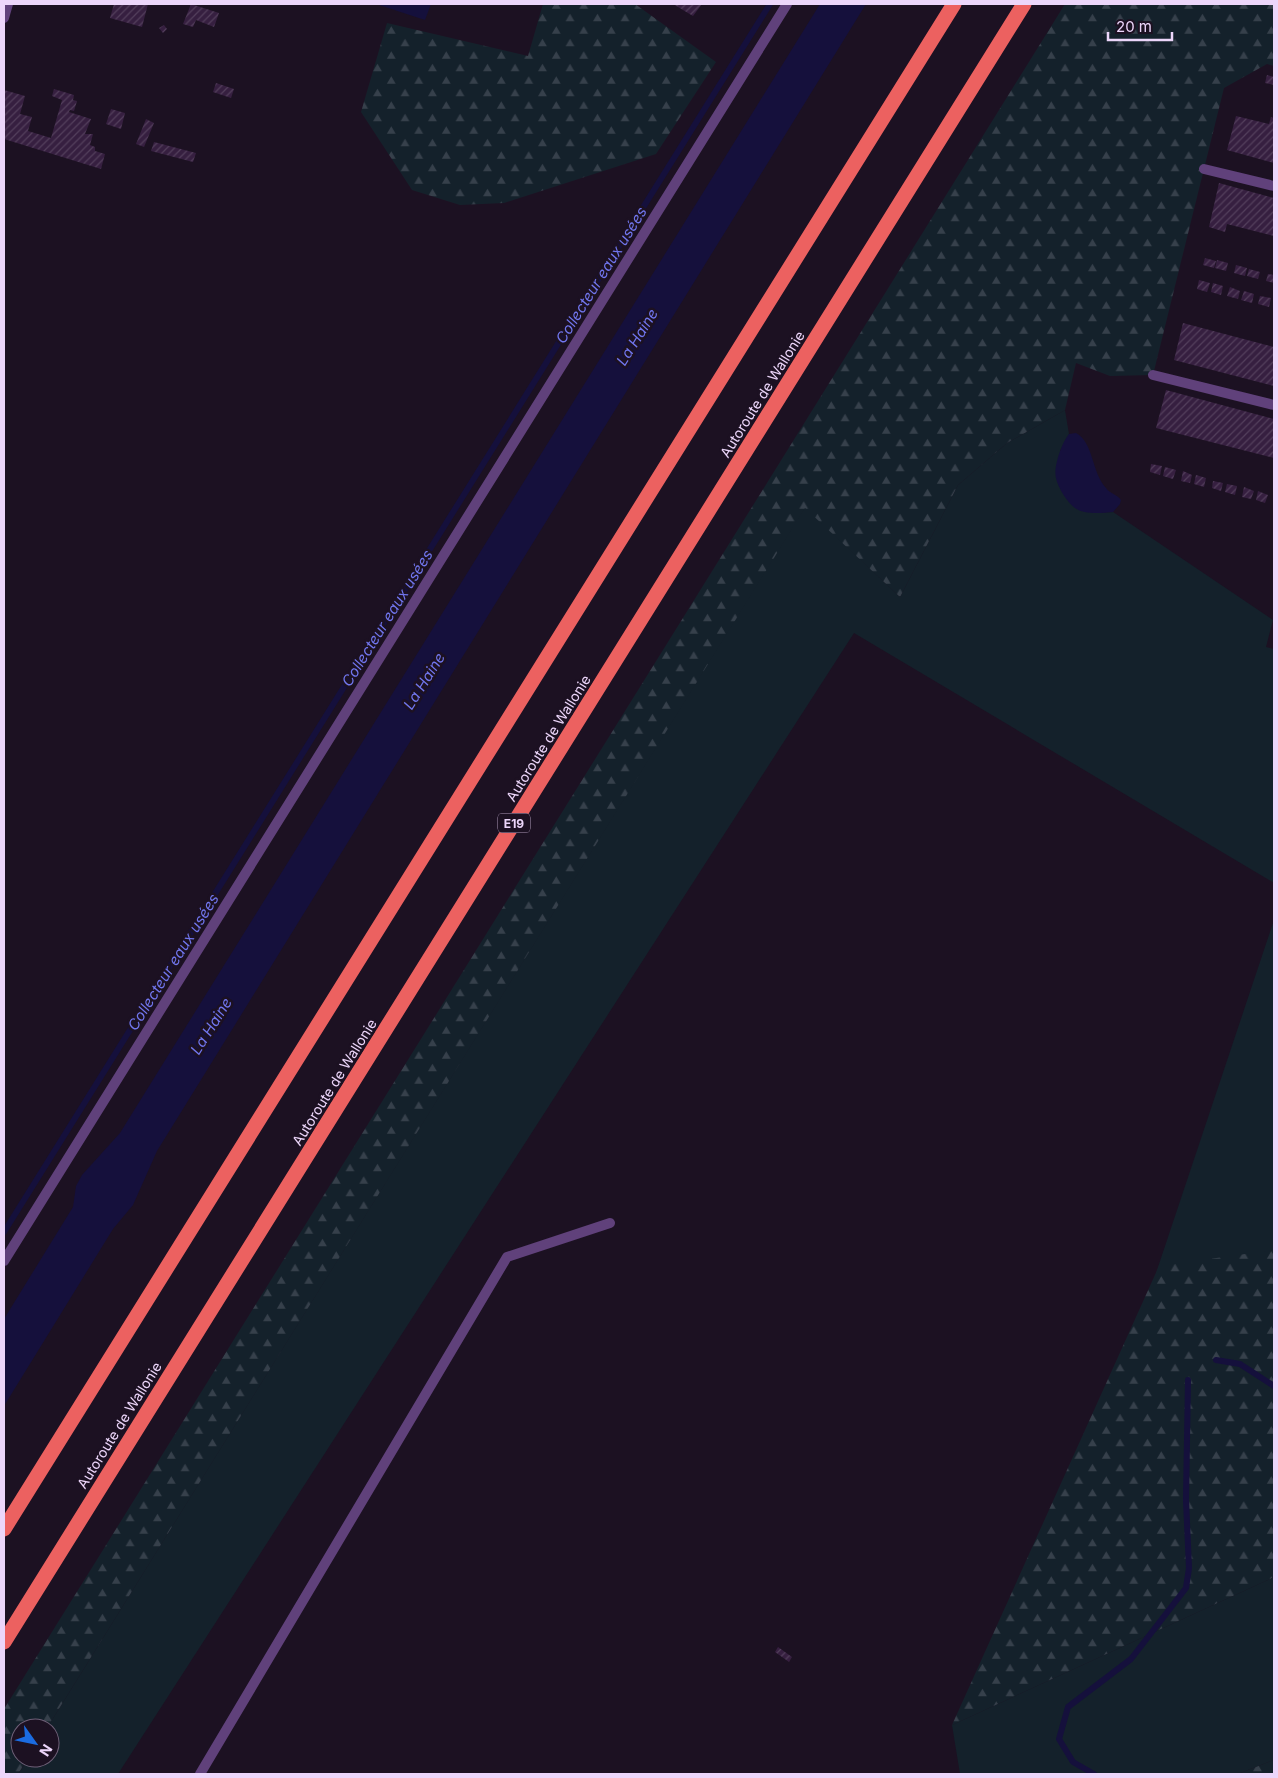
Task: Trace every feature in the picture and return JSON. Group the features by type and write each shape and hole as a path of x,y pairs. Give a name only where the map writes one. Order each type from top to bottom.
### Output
{"highway":[{"path":"4,1529 954,4"},
{"name":"Autoroute de Wallonie","path":"4,1642 1024,4"}],"street":[{"path":"4,18 8,4"},
{"path":"4,1261 787,4"},
{"path":"1204,169 1274,186"},
{"path":"1153,375 1274,405"},
{"path":"200,1774 507,1257 610,1223"}],"green space":[{"path":"543,4 635,4 716,62 656,154 504,203 460,205 412,190 361,112 387,23 528,56"},
{"path":"1065,4 1274,4 1274,66 1267,64 1224,88 1153,375 1110,376 1076,363 1065,410 1007,443 958,485 900,597 805,508 53,1718 10,1718 10,1768 22,1768 18,1774 4,1774 4,1709"},
{"path":"1065,410 1069,434 1060,451 1093,513 1113,512 1273,620 1266,647 1274,649 1274,883 854,633 118,1774 18,1774 22,1768 60,1768 60,1718 53,1718 805,507 900,597 958,485 1007,443"},
{"path":"1274,920 1274,1250 1156,1273"},
{"path":"1274,1250 1274,1577 952,1725 1159,1266"},
{"path":"1274,1577 1274,1760 1238,1774 960,1774 952,1725"},
{"path":"1274,1760 1274,1774 1238,1774"}],"water":[{"path":"376,4 431,4 425,20"},
{"name":"La Haine","path":"820,4 866,4 157,1151 133,1205 113,1229 4,1406 4,1319 73,1207 76,1186 82,1175 120,1133"},
{"path":"1076,433 1086,443 1101,481 1108,490 1121,500 1113,512 1083,512 1069,502 1059,486 1055,474 1059,455 1069,434"}],"building":[{"path":"114,4 148,4 142,27 110,18"},
{"path":"191,4 219,13 214,27 196,20 193,27 183,24"},
{"path":"673,4 702,4 693,16"},
{"path":"164,25 167,29 163,33 159,28"},
{"path":"1267,75 1274,77 1274,85 1265,83"},
{"path":"216,83 234,89 231,98 213,92"},
{"path":"54,89 74,95 73,100 77,101 74,111 70,110 69,112 91,119 85,134 93,134 90,145 95,147 95,151 105,154 101,169 4,139 4,90 25,96 20,114 32,117 28,131 51,138 62,100 52,96"},
{"path":"111,109 125,113 121,129 106,124"},
{"path":"1236,116 1269,124 1271,117 1274,118 1274,163 1227,150"},
{"path":"146,119 154,123 144,147 136,144"},
{"path":"154,142 196,153 193,162 151,151"},
{"path":"1219,183 1274,198 1274,236 1227,224 1225,232 1209,227"},
{"path":"1205,258 1216,261 1214,268 1203,265"},
{"path":"1217,260 1228,263 1226,271 1215,268"},
{"path":"1236,265 1247,268 1245,276 1234,273"},
{"path":"1249,269 1260,272 1258,279 1247,276"},
{"path":"1268,274 1274,275 1274,283 1266,281"},
{"path":"1199,280 1210,283 1207,292 1197,289"},
{"path":"1213,283 1223,286 1221,295 1211,292"},
{"path":"1230,287 1240,291 1238,299 1227,296"},
{"path":"1244,291 1254,294 1252,303 1241,300"},
{"path":"1260,296 1271,298 1269,307 1258,304"},
{"path":"1183,323 1274,347 1274,386 1174,360"},
{"path":"1166,390 1274,419 1274,458 1156,428"},
{"path":"1151,464 1162,466 1160,475 1150,472"},
{"path":"1165,467 1176,470 1173,479 1163,476"},
{"path":"1183,471 1192,475 1190,483 1181,481"},
{"path":"1196,475 1206,478 1204,487 1194,484"},
{"path":"1213,481 1223,483 1221,491 1212,488"},
{"path":"1227,484 1237,486 1235,495 1225,492"},
{"path":"1244,487 1254,491 1251,499 1242,497"},
{"path":"1258,491 1268,495 1265,503 1256,500"},
{"path":"778,1647 792,1657 789,1662 775,1652"}],"waterway":[{"name":"Collecteur eaux usées","path":"4,1232 770,4"},
{"path":"1216,1360 1240,1364 1274,1386"},
{"path":"1094,1774 1073,1762 1059,1739 1068,1707 1131,1659 1186,1588 1189,1568 1186,1500 1188,1380"}]}
